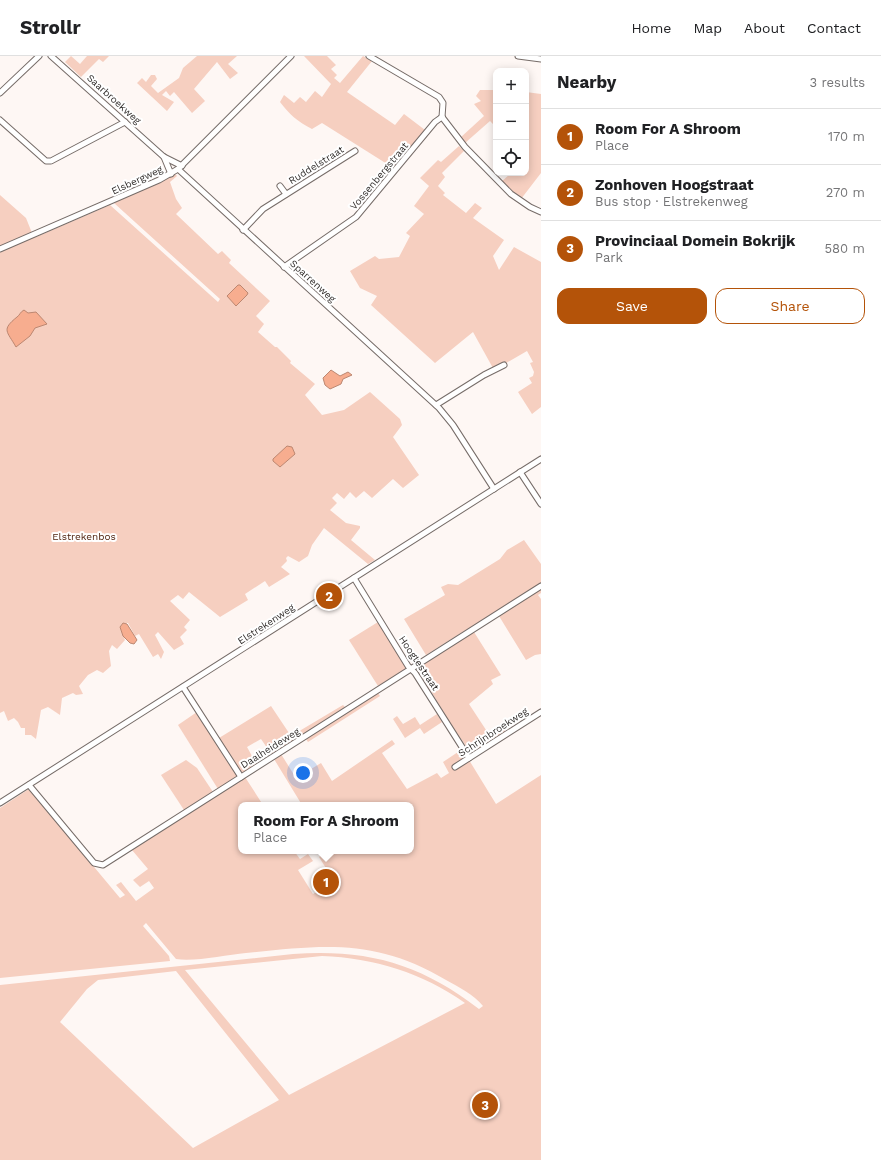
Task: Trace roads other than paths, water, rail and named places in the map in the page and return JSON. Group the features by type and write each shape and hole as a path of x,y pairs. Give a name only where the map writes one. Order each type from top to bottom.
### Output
{"street":[{"path":"0,93 39,56"},
{"name":"Saarbroekweg","path":"51,56 164,157 180,167"},
{"name":"Elsbergweg","path":"0,249 171,174 180,167 291,56"},
{"path":"369,56 439,97 443,103 442,117 461,142 511,194 530,207 541,212"},
{"path":"518,56 541,59"},
{"name":"Vossenbergstraat","path":"284,267 356,217 435,122 442,117"},
{"path":"0,120 46,161 51,161 125,122"},
{"name":"Ruddelstraat","path":"243,230 262,209 355,151"},
{"name":"Saarbroekweg","path":"164,157 171,174"},
{"name":"Sparrenweg","path":"180,167 243,230 436,406 453,425 494,489"},
{"name":"Ruddelstraat","path":"280,186 286,194"},
{"path":"436,406 484,375 504,365"},
{"name":"Elstrekenweg","path":"1,801 29,785 541,459"},
{"path":"520,472 541,504"},
{"name":"Hoogtestraat","path":"354,578 469,758"},
{"name":"Daalheideweg","path":"29,785 94,863 100,866 106,864 541,586"},
{"path":"183,687 241,778"},
{"name":"Schrijnbroekweg","path":"455,767 541,712"}],"place":[{"name":"Zonhoven Hoogstraat","path":"329,596"},
{"name":"Room For A Shroom","path":"326,882"},
{"name":"Provinciaal Domein Bokrijk","path":"485,1105"}],"park label":[{"name":"Elstrekenbos","path":"84,536"}]}
